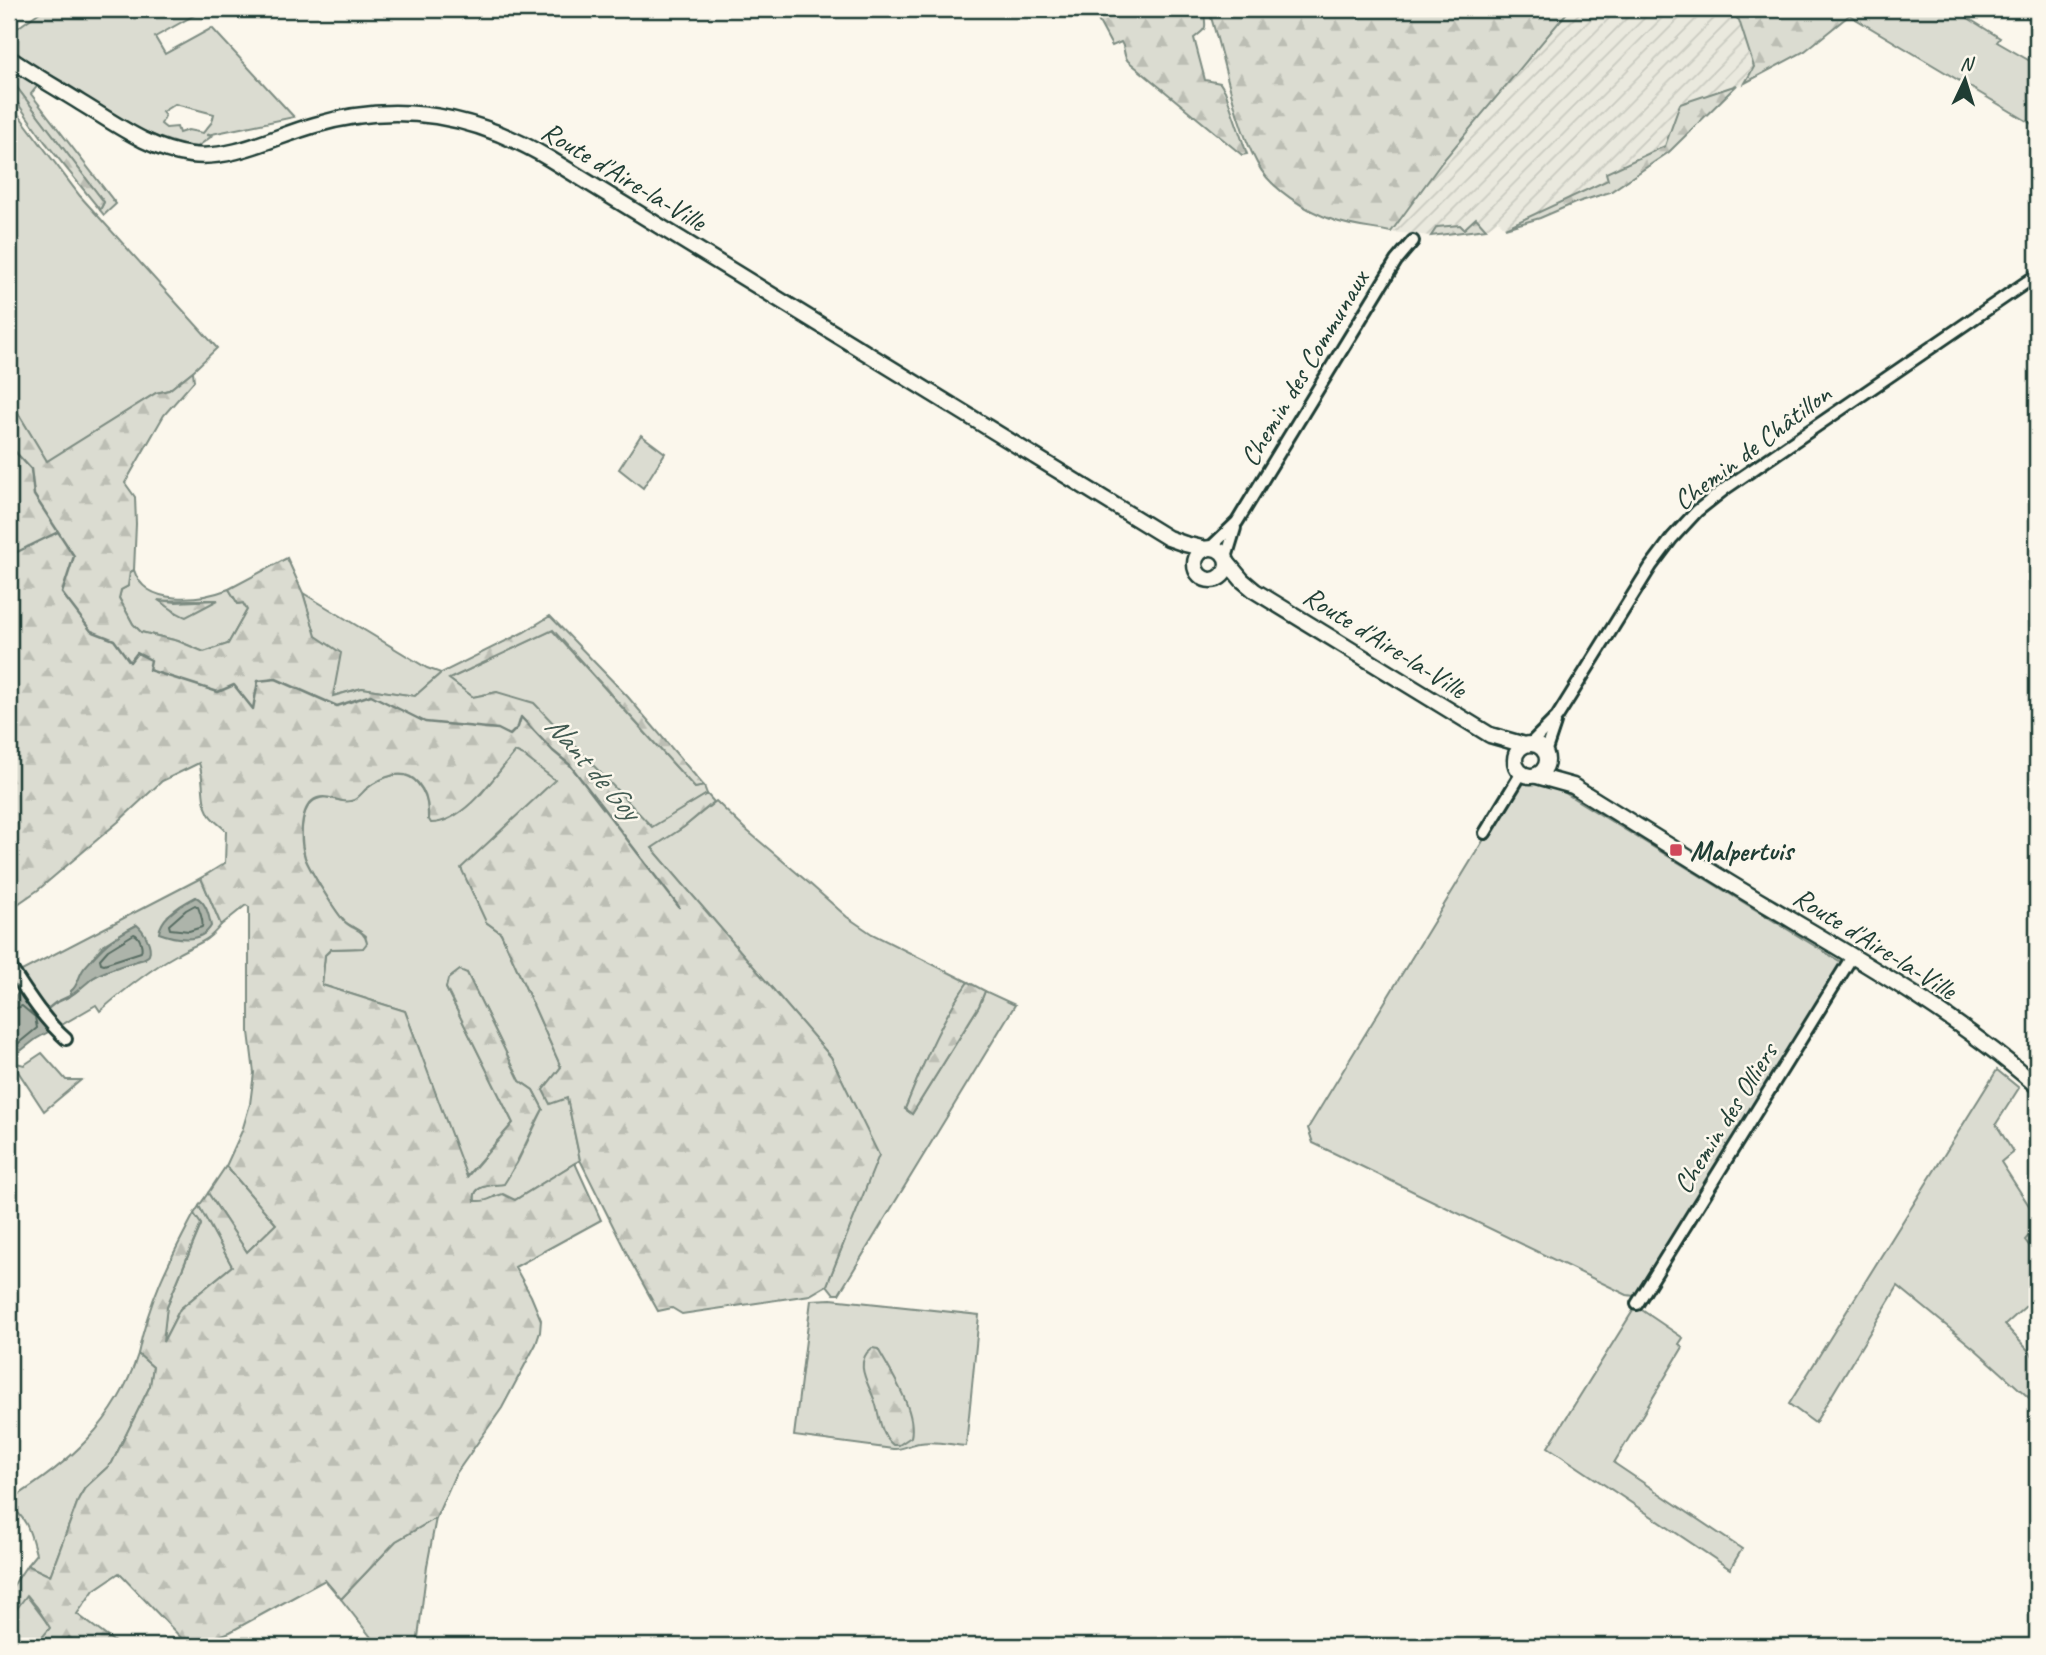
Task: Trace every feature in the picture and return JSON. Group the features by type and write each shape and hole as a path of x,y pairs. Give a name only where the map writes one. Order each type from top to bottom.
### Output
{"main road":[{"name":"Route d'Aire-la-Ville","path":"9,58 136,136 165,149 194,155 237,151 315,124 357,115 384,113 438,116 498,132 550,159 1168,538 1208,548"},
{"name":"Route d'Aire-la-Ville","path":"1168,538 1195,568"},
{"path":"1208,548 1218,550 1227,560 1224,573 1215,580 1203,578 1195,568 1196,556 1208,548"},
{"name":"Route d'Aire-la-Ville","path":"1227,560 1242,580 1255,591 1490,735 1527,745"},
{"name":"Route d'Aire-la-Ville","path":"1215,580 1255,591"},
{"name":"Route d'Aire-la-Ville","path":"1490,735 1518,769"},
{"path":"1527,745 1539,747 1546,756 1545,768 1537,776 1532,777 1518,769 1517,750 1527,745"},
{"name":"Route d'Aire-la-Ville","path":"1546,756 1573,786"},
{"name":"Route d'Aire-la-Ville","path":"1537,776 1573,786 1853,956 1940,1011 2037,1086"}],"street":[{"name":"Chemin des Communaux","path":"1227,560 1237,522 1396,261 1413,241"},
{"name":"Chemin de Châtillon","path":"1527,745 1557,717 1651,566 1697,511 1726,488 2037,275"},
{"name":"Chemin des Communaux","path":"1208,548 1237,522"},
{"name":"Chemin de Châtillon","path":"1546,756 1557,717"},
{"path":"1485,833 1518,769"},
{"name":"Chemin des Olliers","path":"1637,1304 1853,956"},
{"path":"9,965 46,1019 66,1039"}],"shaded area":[{"path":"1570,9 1725,9 1739,20 1754,67 1745,83 1680,104 1665,146 1606,173 1608,180 1505,228 1498,220 1486,229 1431,236 1391,232 1442,162"}],"green space":[{"path":"44,9 100,9 104,14 120,9 194,9 198,13 155,37 165,54 212,28 294,117 207,135 212,136 197,147 174,143 139,129 9,52 9,34","holes":["175,104 214,114 212,122 203,133 188,130 179,133 177,127 166,128 161,124 165,116 162,112"]},
{"path":"1092,9 1570,9 1442,162 1391,232 1347,224 1323,216 1290,198 1263,173 1242,128 1210,14 1204,15 1204,29 1194,38 1205,80 1220,83 1225,91 1247,154 1242,155 1128,61 1121,42 1112,46"},
{"path":"1725,9 1857,9 1805,51 1745,83 1754,67 1739,20"},
{"path":"1858,9 1947,9 1960,13 2000,38 1997,42 2037,65 2037,127 1849,15"},
{"path":"9,65 39,84 31,94 116,204 104,215 100,210 104,202 9,77"},
{"path":"9,77 104,202 100,210 45,142 9,91"},
{"path":"1737,85 1669,152 1610,192 1505,228 1608,180 1606,173 1665,146 1680,104"},
{"path":"9,102 80,196 217,348 169,390 156,393 47,462 9,398"},
{"path":"1476,218 1486,229 1431,236 1437,227 1460,225 1464,229"},
{"path":"193,371 194,381 164,415 125,483 135,497 134,570 130,572 128,586 121,590 119,598 133,624 141,632 178,641 204,652 228,644 247,610 243,603 238,604 229,589 287,558 303,593 316,636 341,653 333,696 362,688 415,696 441,673 524,632 550,616 628,697 704,786 695,788 553,630 449,679 473,697 497,692 534,703 652,827 707,794 714,802 684,827 652,848 831,1057 879,1155 827,1285 810,1295 682,1314 672,1308 658,1311 580,1160 567,1098 550,1104 543,1090 561,1067 501,933 486,922 461,868 555,780 515,752 489,785 467,807 443,821 431,823 424,791 406,775 378,781 354,800 317,798 308,806 303,820 302,844 305,858 341,917 348,925 361,932 367,943 363,948 331,949 325,955 322,985 405,1011 467,1177 513,1123 446,988 448,979 460,970 467,973 520,1081 533,1090 543,1109 504,1184 479,1189 476,1191 475,1201 503,1194 515,1200 575,1163 601,1220 515,1267 541,1320 536,1344 502,1408 455,1475 436,1518 396,1541 341,1599 325,1580 230,1632 192,1646 188,1645 119,1573 94,1590 77,1614 120,1646 81,1646 69,1637 60,1646 35,1646 50,1628 27,1595 9,1619 9,1592 27,1565 50,1576 79,1498 85,1488 112,1463 150,1386 153,1367 138,1354 142,1334 160,1282 194,1214 201,1224 167,1306 163,1342 180,1309 232,1266 199,1206 208,1193 247,1252 276,1224 226,1166 242,1131 250,1104 254,1073 249,1032 249,907 246,905 221,925 201,878 225,863 226,831 206,808 199,763 162,781 38,890 9,910 9,398 47,461 156,393 169,390"},
{"path":"641,435 665,453 643,488 619,469"},
{"path":"134,570 140,582 161,595 189,598 229,589 238,604 243,603 247,610 228,644 204,652 178,641 141,632 133,624 119,598 121,590 128,586 130,572","holes":["216,600 176,613 160,601"]},
{"path":"303,593 427,668 441,673 415,696 362,688 333,696"},
{"path":"158,600 176,602 218,600 186,617"},
{"path":"552,630 695,788 704,786 707,794 652,828 603,777 497,692 473,697 449,679"},
{"path":"515,752 524,755 556,780 486,922 501,933 561,1067 543,1090 567,1097 580,1160 515,1200 495,1196 488,1201 475,1202 479,1189 504,1183 517,1163 543,1109 533,1090 520,1081 467,973 446,988 513,1123 466,1177 405,1011 322,985 325,955 332,949 363,948 366,936 344,921 317,880 305,857 302,824 307,809 317,799 326,797 352,801 378,781 399,775 412,779 421,788 426,800 428,819 481,794"},
{"path":"1547,782 1841,962 1839,973 1640,1293 1634,1296 1627,1295 1313,1143 1308,1128 1514,790 1524,783"},
{"path":"716,801 847,917 872,934 968,982 941,1028 905,1109 912,1114 979,1006 985,991 1015,1005 839,1294 834,1294 827,1285 878,1155 831,1057 651,847 684,827"},
{"path":"201,878 221,925 205,940 146,974 100,1011 96,1005 58,1027 33,1006 14,979 9,977 9,956 20,972","holes":["196,897 207,911 208,918 169,915","136,925 145,959 98,975 70,996 103,945"]},
{"path":"968,982 985,991 979,1006 912,1114 905,1109 918,1076 941,1028"},
{"path":"42,1053 66,1080 81,1080 44,1111 17,1070 9,1073 9,1066 12,1064 9,1061 24,1065"},
{"path":"1997,1070 2019,1088 1996,1124 2013,1152 2001,1162 2037,1218 2037,1232 2031,1233 2025,1240 2035,1253 2037,1251 2037,1296 2005,1325 2037,1360 2037,1405 1976,1350 1898,1286 1815,1423 1789,1404"},
{"path":"226,1166 276,1224 247,1252 208,1193"},
{"path":"199,1206 232,1266 180,1309 162,1344 167,1306 201,1225 194,1214"},
{"path":"831,1299 979,1315 966,1446 926,1442 893,1449 794,1436 811,1300"},
{"path":"1636,1306 1683,1338 1679,1344 1683,1347 1614,1463 1742,1549 1730,1569 1548,1447"},
{"path":"872,1348 878,1349 907,1404 912,1427 911,1437 899,1445 893,1445 885,1435 864,1373 863,1360"},
{"path":"138,1354 153,1367 150,1386 112,1463 85,1488 79,1498 50,1576 27,1565 36,1554 24,1521 9,1507 9,1501 51,1472 87,1440 117,1401"},
{"path":"436,1518 417,1646 378,1646 341,1599 396,1541"},
{"path":"26,1595 51,1628 35,1646 9,1646 9,1619"}],"water":[{"path":"196,897 205,905 208,913 211,926 207,932 187,939 159,933 168,916"},
{"path":"137,925 149,942 149,955 98,975 70,996 83,970 97,953 114,938"},
{"path":"21,992 50,1031 9,1060 10,1012 16,995"}],"waterway":[{"name":"Nant de Goy","path":"9,445 31,469 34,495 74,556 62,593 91,631 114,640 130,662 137,653 151,660 149,670 218,692 234,685 253,709 258,681 276,679 337,706 371,695 425,722 498,729 510,735 518,727 521,717 570,765 679,907"},
{"path":"9,556 58,532"},
{"path":"45,1011 70,996"}],"place":[{"name":"Malpertuis","path":"1676,850"}]}
